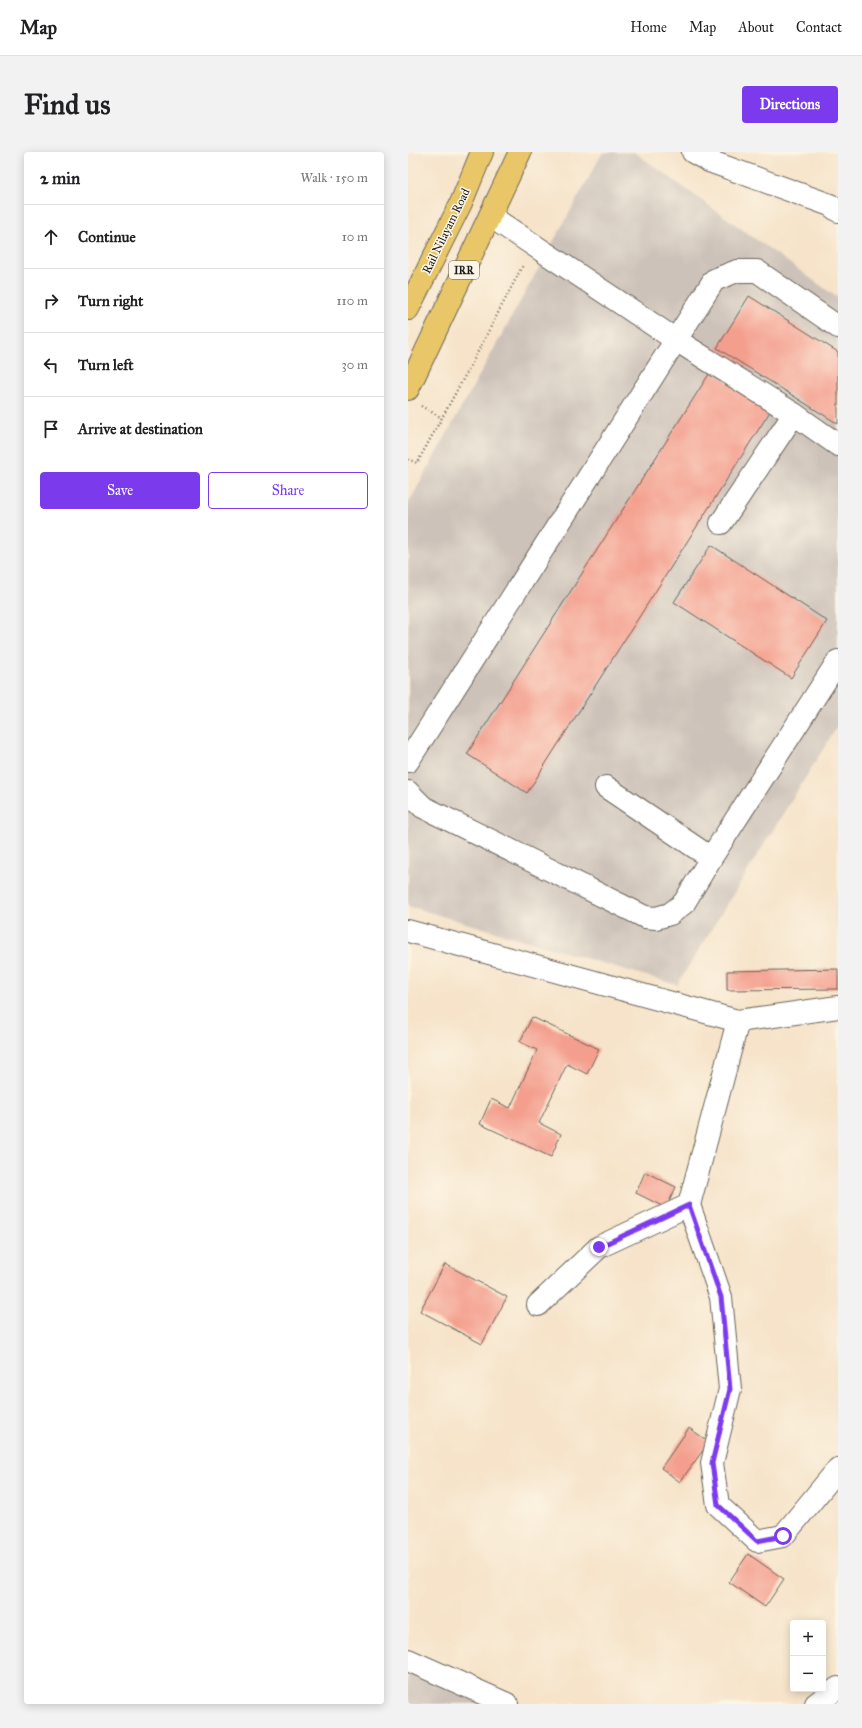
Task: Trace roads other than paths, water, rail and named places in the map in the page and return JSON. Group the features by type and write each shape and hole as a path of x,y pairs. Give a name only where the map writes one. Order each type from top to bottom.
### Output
{"main road":[{"name":"Rail Nilayam Road","path":"408,309 461,203 482,152"},
{"name":"IRR","path":"411,396 490,216 520,152"}],"street":[{"path":"693,152 708,161 835,207"},
{"path":"490,216 676,340 794,414 838,445"},
{"path":"408,761 714,280 736,270 757,271 838,327"},
{"path":"721,523 794,414"},
{"path":"408,792 423,807 645,917 656,918 670,914 684,903 711,858 838,661"},
{"path":"606,787 711,858"},
{"path":"408,931 738,1021 838,1007"},
{"path":"738,1021 689,1205 721,1297 730,1389 712,1463 718,1505 757,1541 783,1536 838,1469"},
{"path":"538,1305 599,1247 689,1205"},
{"path":"408,1660 506,1704"},
{"path":"816,1704 838,1688"}]}
